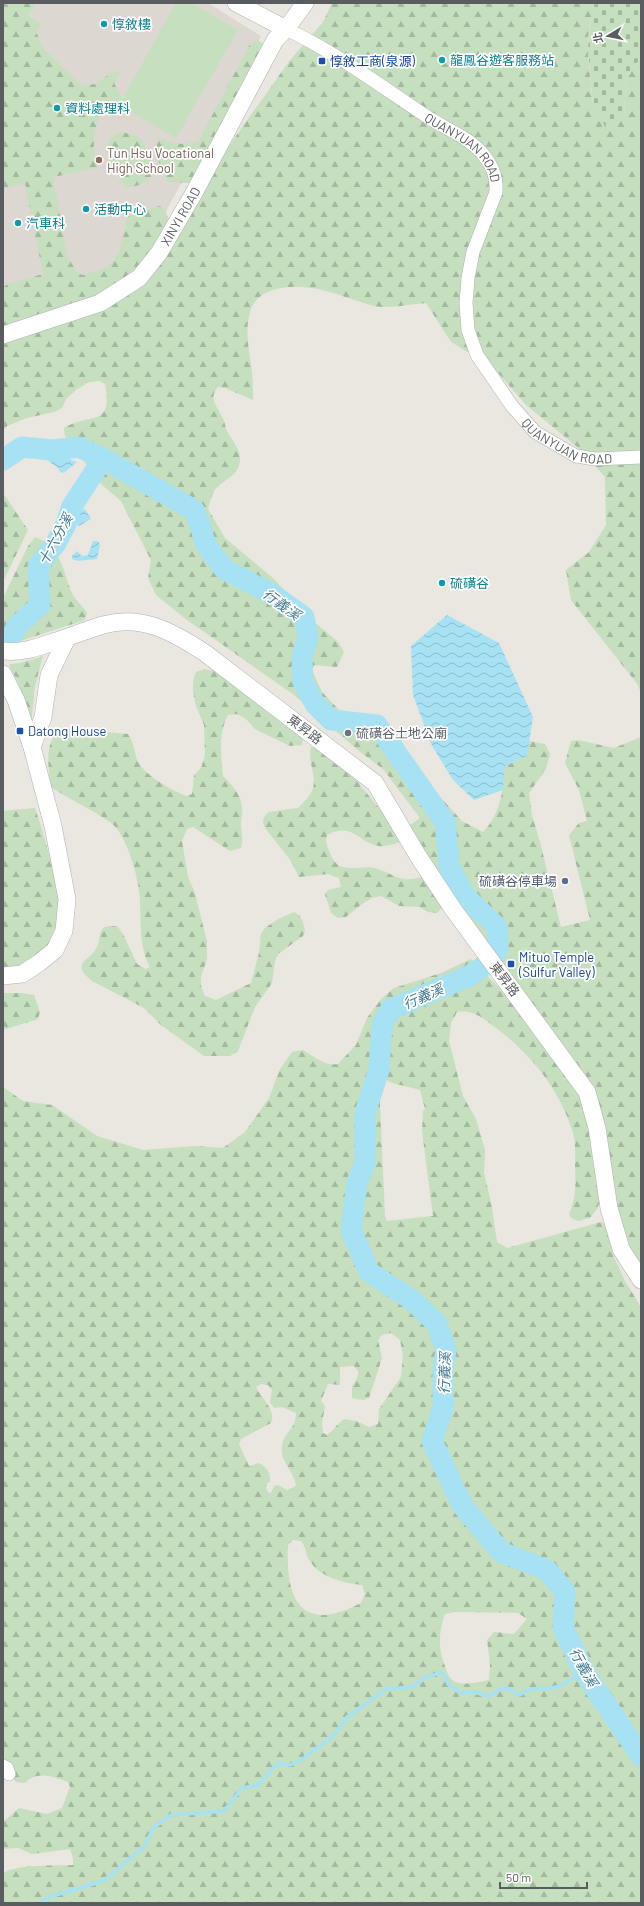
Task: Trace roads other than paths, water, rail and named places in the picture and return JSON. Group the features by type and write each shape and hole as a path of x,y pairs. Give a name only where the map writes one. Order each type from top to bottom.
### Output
{"street":[{"name":"QUANYUAN ROAD","path":"236,3 286,29 309,39 363,72 430,118 470,142 482,152 494,171 497,182 496,192 473,252 468,278 466,304 468,330 477,354 512,406 535,432 576,456 595,459 641,457"},
{"name":"XINYI ROAD","path":"3,335 100,303 139,278 159,253 194,193 275,40 286,29 305,3"},
{"name":"東昇路","path":"3,651 23,652 102,625 130,622 146,623 178,635 205,653 375,782 418,856 453,909 587,1092 597,1128 609,1208 621,1249 640,1279"},
{"path":"32,747 43,717 49,676 67,638"},
{"path":"3,674 16,700 32,747 53,826 67,900 64,931 55,950 22,974 3,976"}],"water":[{"path":"50,453 68,456 71,460 77,462 64,473 60,472 58,468 47,460"},
{"path":"85,509 91,519 79,526 76,524 78,519 77,512"},
{"path":"93,541 98,541 100,545 97,559 78,561 72,559 72,556 77,551 82,556 88,555"},
{"path":"447,615 499,643 533,717 527,756 505,766 503,790 474,800 453,780 431,744 413,695 411,646"}],"waterway":[{"name":"行義溪","path":"3,460 22,447 52,450 79,447 102,458 194,510 200,524 205,543 224,569 275,596 304,617 308,637 302,657 303,682 315,704 331,720 377,725 445,822 449,866 465,896 497,927 498,949 491,961 469,976 391,1009 382,1025 379,1070 365,1113 365,1163 357,1182 351,1230 369,1272 412,1300 437,1324 446,1350 443,1368 443,1408 432,1441 462,1505 501,1552 547,1570 565,1592 563,1627 584,1672 641,1756"},
{"name":"十六分溪","path":"9,641 17,626 40,605 38,566 56,543 66,524 72,506 102,458"},
{"path":"40,1903 49,1897 103,1881 144,1847 153,1828 171,1815 224,1811 242,1788 259,1785 278,1763 290,1765 304,1758 333,1736 347,1717 386,1689 412,1687 426,1677 441,1673 444,1675 448,1684 460,1693 473,1692 489,1696 506,1688 520,1695 530,1689 546,1689 556,1687 584,1672"}],"place":[{"name":"惇敘樓","path":"104,24"},
{"name":"龍鳳谷遊客服務站","path":"442,60"},
{"name":"惇敘工商(泉源)","path":"322,61"},
{"name":"資料處理科","path":"57,108"},
{"name":"Tun Hsu Vocational High School","path":"99,160"},
{"name":"活動中心","path":"86,209"},
{"name":"汽車科","path":"18,223"},
{"name":"硫磺谷","path":"442,583"},
{"name":"Datong House","path":"20,731"},
{"name":"硫磺谷土地公廟","path":"348,733"},
{"name":"硫磺谷停車場","path":"565,881"},
{"name":"Mituo Temple (Sulfur Valley)","path":"511,964"}]}
